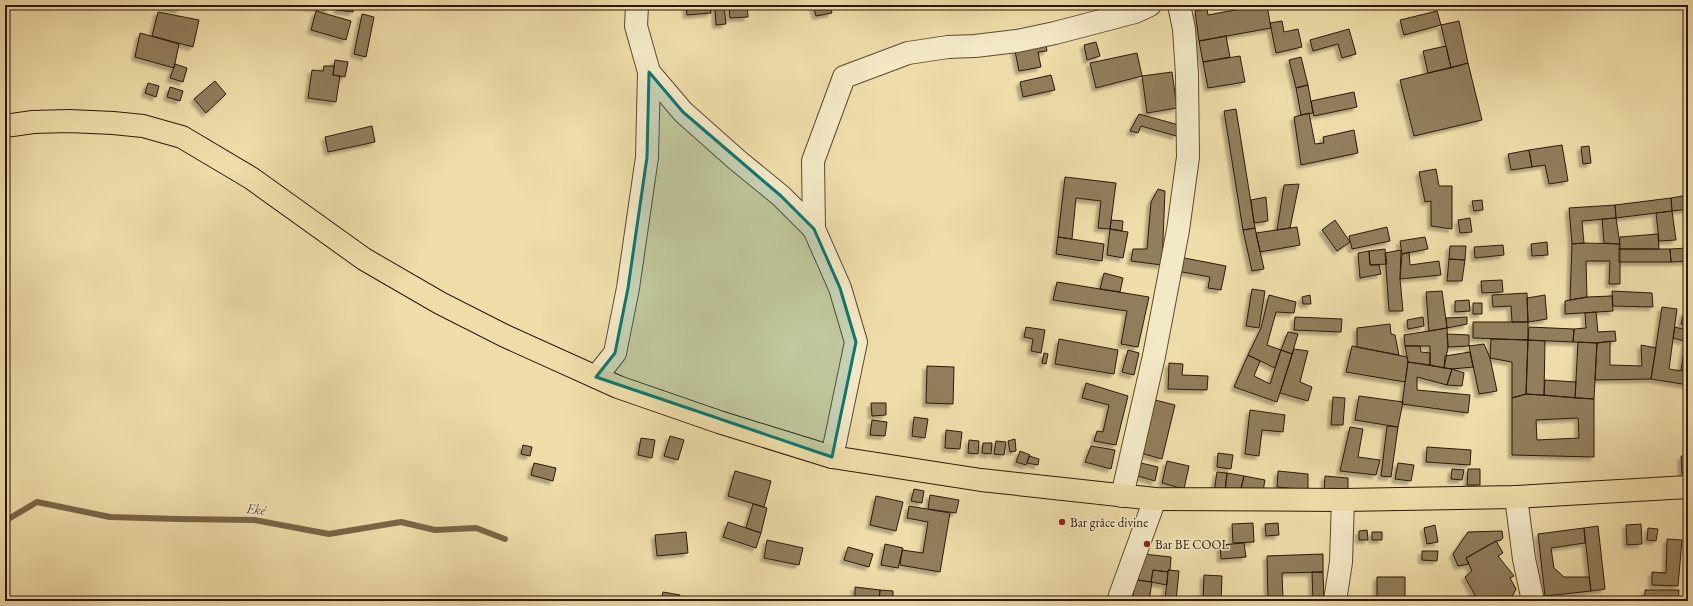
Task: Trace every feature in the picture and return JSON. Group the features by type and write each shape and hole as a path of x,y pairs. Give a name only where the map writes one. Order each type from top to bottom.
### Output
{"main road":[{"path":"5,126 33,122 68,121 113,123 143,126 182,137 251,178 364,259 440,303 505,336 618,387 719,422 832,457 981,480 1155,499 1343,500 1516,497 1688,487"}],"street":[{"path":"596,377 615,354 628,288 647,157 649,72 636,26 637,5"},
{"path":"814,229 813,161 844,77 908,53 948,47 975,46 1017,41 1055,33 1135,12 1150,5"},
{"path":"1122,496 1154,356 1178,230 1188,157 1187,75 1184,29 1179,5"},
{"path":"649,72 683,112 737,160 781,196 814,229 840,288 856,342 832,457"},
{"path":"1516,497 1524,559 1533,601"},
{"path":"1118,601 1155,499"},
{"path":"1335,601 1340,562 1343,500"}],"highlighted area":[{"path":"649,72 683,112 781,196 814,229 840,288 856,342 832,457 596,377 615,353 628,288 647,157"}],"building":[{"path":"164,5 180,5 179,10 164,7"},
{"path":"291,5 329,5 329,9"},
{"path":"338,5 354,5 353,12 337,10"},
{"path":"686,5 710,5 711,13 687,15"},
{"path":"710,5 724,5 726,24 716,25 715,9 710,9"},
{"path":"729,5 747,5 748,17 730,18"},
{"path":"813,5 830,5 832,13 816,16"},
{"path":"1251,5 1267,5 1271,28 1199,41 1195,11 1207,9 1208,15 1251,7"},
{"path":"316,11 351,21 346,40 311,30"},
{"path":"1437,11 1441,25 1404,35 1400,20"},
{"path":"158,12 199,20 193,47 152,36"},
{"path":"362,14 374,17 366,57 354,54"},
{"path":"1282,21 1284,32 1298,29 1302,47 1276,53 1270,23"},
{"path":"1459,21 1468,63 1451,68 1441,25"},
{"path":"1349,29 1356,54 1342,58 1338,44 1313,51 1310,40"},
{"path":"140,33 179,44 174,68 135,57"},
{"path":"1226,36 1230,57 1203,62 1199,41"},
{"path":"1045,40 1047,51 1038,52 1041,67 1019,71 1014,46"},
{"path":"1096,42 1100,56 1087,60 1084,45"},
{"path":"1446,46 1451,68 1428,73 1423,51"},
{"path":"1137,53 1142,76 1096,88 1090,63"},
{"path":"1240,56 1245,82 1208,88 1203,62"},
{"path":"1301,57 1308,85 1296,88 1289,60"},
{"path":"335,60 348,62 345,77 333,75"},
{"path":"1468,63 1482,120 1414,136 1400,80"},
{"path":"175,64 187,68 183,82 170,78"},
{"path":"324,66 334,66 333,75 340,76 336,102 308,98 312,70 323,71"},
{"path":"1172,72 1177,108 1147,113 1142,76"},
{"path":"1051,75 1055,90 1023,97 1020,82"},
{"path":"215,81 226,94 206,113 194,99"},
{"path":"148,83 159,86 156,97 145,93"},
{"path":"1308,85 1313,113 1301,115 1296,88"},
{"path":"170,87 183,91 180,101 167,97"},
{"path":"1354,92 1357,107 1314,116 1311,101"},
{"path":"1236,109 1255,228 1243,230 1224,111"},
{"path":"1309,113 1315,144 1324,143 1323,137 1354,130 1358,153 1301,165 1294,117"},
{"path":"1139,114 1179,125 1176,136 1141,126 1138,133 1130,131"},
{"path":"372,126 375,142 328,152 325,137"},
{"path":"1562,145 1568,181 1549,184 1545,165 1532,167 1529,150"},
{"path":"1589,146 1591,163 1583,164 1581,147"},
{"path":"1529,150 1532,167 1511,170 1508,154"},
{"path":"1436,169 1439,186 1452,186 1452,229 1431,226 1431,201 1425,202 1419,172"},
{"path":"1065,177 1116,183 1110,229 1098,228 1101,201 1076,198 1072,239 1058,237"},
{"path":"1299,184 1290,228 1277,230 1284,185"},
{"path":"1158,189 1165,191 1162,265 1131,261 1133,249 1147,249 1151,202"},
{"path":"1688,195 1688,209 1672,211 1671,198"},
{"path":"1266,197 1268,221 1254,223 1251,200"},
{"path":"1671,198 1672,211 1616,218 1615,205"},
{"path":"1482,200 1483,210 1474,211 1472,201"},
{"path":"1615,205 1616,218 1582,221 1584,243 1572,244 1569,208"},
{"path":"1672,211 1676,240 1659,241 1656,213"},
{"path":"1470,218 1472,232 1460,233 1458,220"},
{"path":"1616,218 1620,244 1604,243 1602,219"},
{"path":"1111,220 1123,221 1122,231 1110,229"},
{"path":"1335,220 1350,242 1337,251 1322,230"},
{"path":"1297,227 1300,245 1260,252 1256,233"},
{"path":"1387,227 1390,241 1352,249 1349,236"},
{"path":"1255,228 1264,269 1252,271 1243,230"},
{"path":"1110,229 1128,232 1123,258 1107,255"},
{"path":"1658,234 1659,249 1619,249 1620,237"},
{"path":"1058,237 1104,244 1102,261 1056,254"},
{"path":"1425,237 1428,249 1402,254 1400,241"},
{"path":"1547,242 1548,255 1532,256 1531,244"},
{"path":"1572,244 1620,244 1620,284 1609,284 1610,261 1586,261 1587,297 1570,300"},
{"path":"1503,245 1504,255 1475,258 1474,247"},
{"path":"1450,246 1466,246 1465,260 1449,259"},
{"path":"1688,248 1688,261 1671,262 1670,249"},
{"path":"1385,249 1387,264 1370,265 1369,251"},
{"path":"1619,249 1670,249 1671,262 1619,262"},
{"path":"1401,250 1400,279 1403,311 1389,311 1385,253"},
{"path":"1369,251 1370,265 1379,265 1381,274 1360,278 1358,253"},
{"path":"1409,252 1410,265 1439,261 1441,275 1400,279 1402,254"},
{"path":"1179,257 1226,266 1221,290 1208,288 1210,277 1177,271"},
{"path":"1449,259 1465,260 1462,281 1447,281"},
{"path":"1104,273 1123,278 1120,292 1100,289"},
{"path":"1502,280 1503,292 1482,293 1481,281"},
{"path":"1057,282 1149,297 1138,347 1121,344 1127,311 1053,300"},
{"path":"1252,289 1265,291 1259,328 1246,326"},
{"path":"1442,291 1447,328 1429,331 1426,292"},
{"path":"1612,291 1652,293 1653,307 1613,306"},
{"path":"1527,293 1528,322 1512,322 1511,306 1493,307 1492,295"},
{"path":"1269,295 1296,302 1294,313 1276,312 1267,345 1281,350 1275,368 1248,355 1261,328"},
{"path":"1310,295 1311,304 1303,304 1302,297"},
{"path":"1545,295 1547,319 1528,322 1527,298"},
{"path":"1612,296 1613,311 1565,314 1565,301 1587,297"},
{"path":"1469,300 1470,311 1455,312 1455,301"},
{"path":"1473,303 1482,303 1482,314 1473,314"},
{"path":"1662,307 1677,309 1669,369 1688,372 1688,385 1651,379"},
{"path":"1596,312 1598,332 1615,331 1616,341 1597,343 1573,342 1574,329 1586,328 1585,313"},
{"path":"1684,312 1688,313 1688,327 1681,324"},
{"path":"1295,317 1342,319 1341,332 1294,330"},
{"path":"1423,317 1424,326 1408,329 1407,320"},
{"path":"1467,317 1467,324 1447,328 1446,318"},
{"path":"1473,322 1528,322 1528,340 1473,338"},
{"path":"1390,324 1391,334 1395,335 1399,355 1357,347 1357,328"},
{"path":"1026,327 1045,330 1041,353 1031,351 1033,339 1024,337"},
{"path":"1529,327 1574,329 1573,342 1528,340"},
{"path":"1675,327 1686,330 1684,341 1673,338"},
{"path":"1447,328 1448,347 1444,368 1430,365 1430,346 1405,346 1404,335"},
{"path":"1688,328 1688,372 1681,370"},
{"path":"1288,332 1298,334 1292,354 1281,350"},
{"path":"1447,334 1469,335 1469,346 1448,347"},
{"path":"1059,339 1118,350 1114,374 1055,364"},
{"path":"1491,339 1528,340 1526,394 1512,398 1512,362 1490,358"},
{"path":"1528,340 1545,341 1544,395 1526,394"},
{"path":"1610,341 1610,365 1642,366 1641,345 1656,348 1651,379 1595,380 1597,343"},
{"path":"1578,342 1597,343 1594,399 1575,398"},
{"path":"1484,344 1490,358 1497,391 1479,394 1469,346"},
{"path":"1352,346 1407,357 1408,362 1405,382 1346,372"},
{"path":"1405,346 1420,346 1421,352 1430,353 1430,365 1408,362"},
{"path":"1294,349 1308,351 1300,382 1312,387 1308,401 1280,393"},
{"path":"1128,350 1139,353 1134,375 1122,372"},
{"path":"1281,350 1292,354 1277,402 1234,387 1248,355 1260,361 1254,376 1270,384"},
{"path":"1470,352 1473,367 1452,369 1444,368 1445,356"},
{"path":"1044,353 1048,354 1046,364 1042,363"},
{"path":"1408,362 1452,369 1447,385 1417,377 1417,390 1470,395 1468,413 1402,404"},
{"path":"1169,363 1183,364 1182,375 1208,376 1207,390 1168,389"},
{"path":"927,366 954,367 953,404 926,403"},
{"path":"1452,369 1464,373 1462,386 1447,385"},
{"path":"1545,380 1576,382 1575,398 1544,395"},
{"path":"1086,383 1128,396 1116,445 1094,441 1097,431 1103,432 1109,405 1082,398"},
{"path":"1526,394 1594,399 1594,457 1512,455 1512,398","holes":["1578,418 1579,438 1537,440 1536,420"]},
{"path":"1359,396 1403,402 1398,427 1355,420"},
{"path":"1333,397 1345,398 1343,425 1331,425"},
{"path":"1151,399 1175,405 1162,459 1137,452"},
{"path":"871,403 886,403 886,415 872,416"},
{"path":"1250,410 1285,415 1283,432 1262,430 1259,456 1245,454"},
{"path":"914,417 928,419 925,438 912,436"},
{"path":"872,420 887,422 885,436 870,435"},
{"path":"1387,426 1398,427 1391,477 1381,476"},
{"path":"1350,427 1363,429 1358,457 1380,460 1376,475 1340,471"},
{"path":"946,430 962,432 960,449 945,448"},
{"path":"670,436 684,440 678,460 664,456"},
{"path":"641,438 655,440 652,458 638,455"},
{"path":"1015,439 1016,451 1010,452 1008,441"},
{"path":"969,440 979,441 978,454 968,453"},
{"path":"996,441 1006,442 1004,455 994,454"},
{"path":"983,443 992,443 991,454 982,453"},
{"path":"523,445 532,447 530,456 521,454"},
{"path":"1091,446 1115,450 1111,469 1085,462"},
{"path":"1427,447 1471,450 1470,465 1426,462"},
{"path":"1020,451 1030,455 1026,465 1016,462"},
{"path":"1218,453 1233,455 1231,469 1217,467"},
{"path":"1029,456 1039,459 1038,465 1027,463"},
{"path":"1681,456 1688,456 1688,474 1682,474"},
{"path":"1167,461 1189,466 1184,489 1162,483"},
{"path":"534,463 556,468 553,481 531,475"},
{"path":"1141,463 1158,467 1155,481 1138,476"},
{"path":"1398,463 1414,465 1411,481 1395,479"},
{"path":"1452,469 1464,470 1462,480 1451,479"},
{"path":"1468,469 1480,469 1480,485 1467,485"},
{"path":"735,471 771,481 764,507 728,496"},
{"path":"1278,471 1308,474 1308,490 1277,487"},
{"path":"1217,472 1227,473 1225,492 1214,492"},
{"path":"1227,473 1244,476 1240,493 1225,492"},
{"path":"1244,476 1265,480 1263,491 1240,493"},
{"path":"1325,476 1348,478 1348,494 1324,493"},
{"path":"914,489 924,491 922,503 911,501"},
{"path":"930,495 959,500 956,513 928,509"},
{"path":"876,496 903,502 896,531 870,525"},
{"path":"753,504 767,508 761,533 746,528"},
{"path":"909,506 950,513 940,572 900,565 902,550 923,553 928,522 907,518"},
{"path":"728,522 761,533 756,548 723,537"},
{"path":"1253,523 1254,542 1233,543 1232,524"},
{"path":"1278,523 1279,535 1266,536 1265,524"},
{"path":"1641,524 1642,544 1627,545 1626,525"},
{"path":"1435,525 1438,542 1427,544 1424,528"},
{"path":"1598,526 1605,589 1591,591 1584,528"},
{"path":"1584,528 1585,543 1551,548 1554,568 1564,577 1589,577 1591,591 1545,596 1538,534"},
{"path":"1648,528 1658,529 1656,541 1647,540"},
{"path":"1367,530 1368,540 1359,540 1359,531"},
{"path":"1502,531 1503,538 1501,540 1496,541 1466,558 1469,564 1458,566 1453,554 1468,532"},
{"path":"686,532 688,553 657,556 655,535"},
{"path":"1372,532 1382,532 1382,540 1372,540"},
{"path":"1667,539 1682,540 1678,586 1652,585 1652,572 1666,573"},
{"path":"767,540 803,548 799,565 764,558"},
{"path":"1496,541 1503,553 1498,556 1514,576 1510,578 1516,589 1513,595 1506,601 1478,601 1465,577 1472,571 1466,558"},
{"path":"1244,543 1246,557 1221,559 1220,545"},
{"path":"885,544 903,548 898,568 881,565"},
{"path":"848,547 873,554 869,567 844,560"},
{"path":"1422,551 1438,551 1437,561 1422,560"},
{"path":"1143,554 1171,557 1170,570 1168,570 1168,572 1153,570 1151,582 1138,580"},
{"path":"1323,554 1323,572 1282,573 1283,599 1293,599 1293,601 1268,601 1267,556"},
{"path":"1153,570 1168,572 1167,585 1151,582"},
{"path":"1168,570 1179,571 1176,601 1165,601"},
{"path":"1312,572 1323,572 1324,601 1313,601"},
{"path":"1204,575 1222,576 1221,601 1203,601"},
{"path":"1377,577 1405,577 1405,601 1377,601"},
{"path":"1136,580 1152,582 1149,601 1132,601"},
{"path":"855,587 880,590 879,601 855,598"},
{"path":"880,590 893,591 893,601 879,601"},
{"path":"1645,590 1679,590 1678,601 1645,601"},
{"path":"663,592 680,595 679,601 661,601"},
{"path":"740,598 753,599 753,601 740,601"}],"waterway":[{"name":"Eké","path":"5,521 37,502 110,517 254,520 329,534 401,522 435,530 476,528 505,539"}],"place":[{"name":"Bar grâce divine","path":"1062,522"},
{"name":"Bar BE COOL","path":"1147,544"}]}
